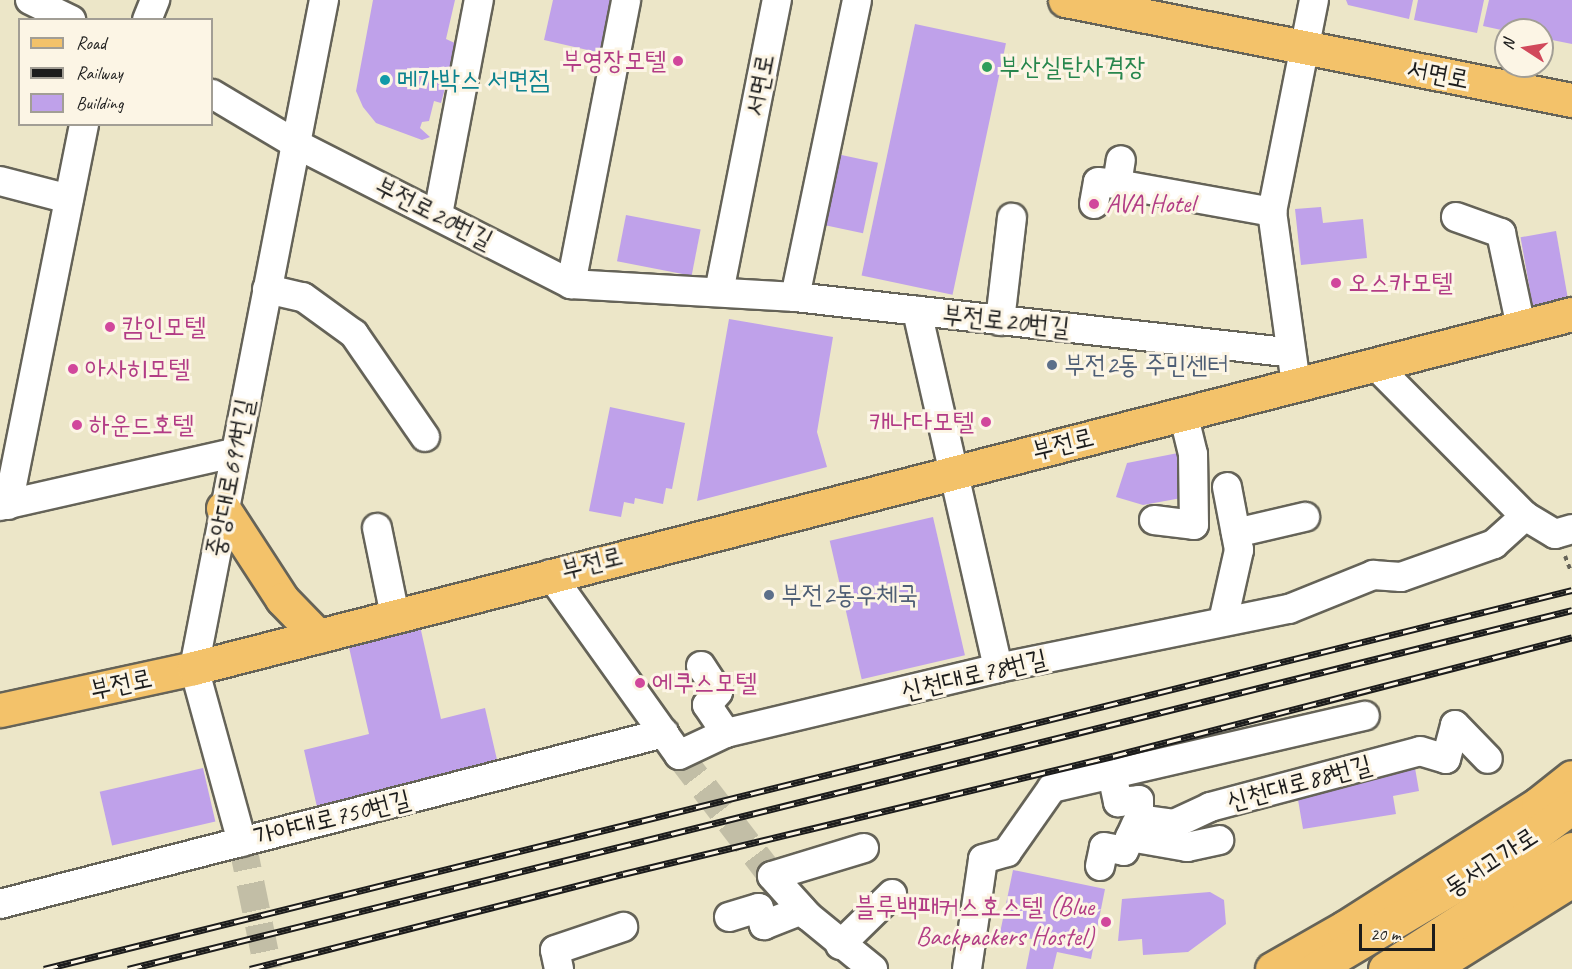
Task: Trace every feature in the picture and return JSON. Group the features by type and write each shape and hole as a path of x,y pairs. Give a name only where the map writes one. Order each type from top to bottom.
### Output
{"main road":[{"name":"서면로","path":"1065,0 1572,100"},
{"name":"부전로","path":"0,710 194,668 550,574 1183,413 1294,369 1374,364 1572,314"},
{"path":"224,507 282,599 318,636"},
{"path":"1272,969 1538,804 1572,777"},
{"name":"동서고가로","path":"1315,969 1513,851 1572,807"},
{"name":"동서고가로","path":"1385,969 1572,849"},
{"path":"1430,969 1572,880"}],"street":[{"path":"30,0 67,18"},
{"path":"148,18 155,0"},
{"name":"중앙대로691번길","path":"194,668 234,453 324,0"},
{"path":"438,214 479,0"},
{"path":"571,284 626,0"},
{"name":"서면로","path":"719,292 777,0"},
{"path":"795,297 857,0"},
{"path":"1294,369 1272,212 1314,0"},
{"name":"부전로20번길","path":"213,95 296,144 438,214 571,284 795,297 917,311 1000,321 1294,369"},
{"path":"84,126 48,306 4,506 234,453"},
{"path":"1094,204 1098,182 1119,172 1272,212"},
{"path":"0,181 69,199"},
{"path":"1456,217 1501,233 1521,327"},
{"path":"1000,321 1012,218"},
{"path":"267,289 303,297 354,334 425,437"},
{"path":"917,311 998,668"},
{"path":"1374,364 1525,516 1555,534 1572,529"},
{"path":"1154,520 1194,525 1193,454 1183,413"},
{"path":"1223,621 1239,549 1227,487"},
{"name":"신천대로78번길","path":"672,744 726,734 998,668 1289,609 1373,576 1401,577 1448,563 1494,544 1525,516"},
{"path":"1236,533 1305,517"},
{"path":"377,528 395,616"},
{"path":"550,574 672,744"},
{"path":"701,666 718,692 707,705 726,734"},
{"path":"194,668 242,842"},
{"name":"신천대로88번길","path":"968,969 983,859 1007,852 1052,788 1365,716"},
{"name":"신천대로88번길","path":"1134,828 1174,824 1210,807 1420,751 1446,759 1455,725 1488,759"},
{"name":"가야대로750번길","path":"0,904 242,842 672,744"},
{"path":"1100,866 1104,847 1124,851 1134,828 1139,800 1118,802 1112,774"},
{"path":"1134,828 1186,847 1219,840"},
{"path":"864,848 772,876 802,910 840,945 873,969"},
{"path":"840,945 892,894"},
{"path":"729,917 759,908 764,924 802,910"},
{"path":"559,969 555,950 623,927"}],"building":[{"path":"373,0 455,0 446,39 457,44 441,103 434,101 429,121 422,122 420,128 430,137 422,140 376,123 363,107 356,91"},
{"path":"553,0 617,0 605,54 544,40"},
{"path":"1346,0 1413,0 1409,19 1348,5"},
{"path":"1418,0 1484,0 1477,33 1414,20"},
{"path":"1489,0 1572,0 1572,44 1554,40 1554,18 1494,18 1494,28 1483,26"},
{"path":"915,24 1006,43 953,295 862,275"},
{"path":"832,153 878,163 863,233 817,223"},
{"path":"1321,207 1323,223 1363,219 1367,258 1301,265 1295,209"},
{"path":"626,215 701,230 692,276 617,261"},
{"path":"1556,231 1569,302 1533,308 1521,237"},
{"path":"729,319 833,337 817,432 827,467 697,501"},
{"path":"610,407 685,423 672,489 666,488 663,504 635,498 634,504 624,502 621,517 589,511"},
{"path":"1178,453 1187,497 1143,505 1116,497 1127,463"},
{"path":"933,517 965,655 862,679 830,541"},
{"path":"420,626 441,719 485,708 498,764 317,807 304,750 369,734 348,643"},
{"path":"203,768 215,822 112,845 100,792"},
{"path":"1415,768 1419,791 1393,796 1396,814 1303,829 1296,788"},
{"path":"1013,870 1105,889 1091,959 1057,952 1053,969 1026,969 1032,939 1000,933"},
{"path":"1210,892 1224,900 1226,924 1188,952 1143,955 1142,939 1118,941 1122,899"}],"tunnel":[{"path":"679,755 772,876"},
{"path":"242,842 268,969"}],"railway":[{"path":"44,969 1572,590"},
{"path":"128,969 1572,610"},
{"path":"250,969 623,874 1113,756 1572,637"}],"place":[{"name":"부영장모텔","path":"678,61"},
{"name":"부산실탄사격장","path":"987,67"},
{"name":"메가박스 서면점","path":"385,80"},
{"name":"AVA Hotel","path":"1094,204"},
{"name":"오스카모텔","path":"1336,283"},
{"name":"캄인모텔","path":"110,327"},
{"name":"부전2동 주민센터","path":"1052,365"},
{"name":"아사히모텔","path":"73,369"},
{"name":"캐나다모텔","path":"986,422"},
{"name":"하운드호텔","path":"77,425"},
{"name":"부전2동우체국","path":"769,595"},
{"name":"에쿠스모텔","path":"640,683"},
{"name":"블루백패커스호스텔 (Blue Backpackers Hostel)","path":"1106,922"}]}
